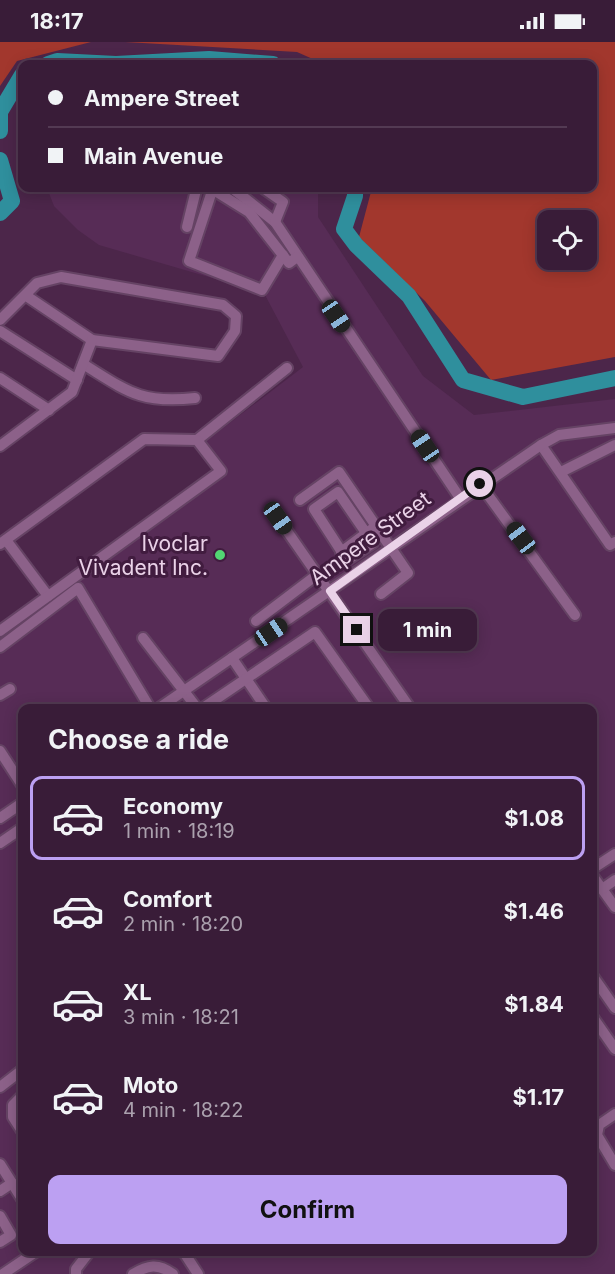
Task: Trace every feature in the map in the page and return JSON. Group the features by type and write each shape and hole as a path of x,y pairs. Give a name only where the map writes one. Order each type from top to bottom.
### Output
{"street":[{"path":"187,227 195,192"},
{"path":"212,192 189,261 262,290 283,255"},
{"path":"219,192 249,212 289,262 297,257"},
{"path":"237,192 275,222 460,498"},
{"path":"269,192 283,202 275,222"},
{"path":"0,320 25,295 37,283 61,277 224,305 236,316 235,331 218,356 92,340 25,295"},
{"path":"0,331 77,380"},
{"path":"0,446 72,392 92,340"},
{"path":"83,364 133,395 176,400 195,398"},
{"path":"48,597 3,542 144,439 197,440 287,368"},
{"path":"0,378 49,410"},
{"name":"Ampere Street","path":"165,704 330,591 480,484 541,445 559,435 615,428"},
{"path":"0,631 221,471 197,440"},
{"path":"541,445 610,545 615,542"},
{"path":"561,472 615,445"},
{"path":"300,500 339,472 370,530"},
{"path":"480,484 575,615"},
{"path":"370,530 341,552 314,509 338,492 370,530 391,548 408,573 381,594"},
{"path":"278,518 407,704"},
{"path":"256,621 318,574"},
{"path":"0,647 78,588 144,704"},
{"path":"209,704 315,632 366,704"},
{"path":"143,638 194,704"},
{"path":"232,658 263,704"},
{"path":"0,751 18,779"},
{"path":"0,818 18,806"},
{"path":"0,843 18,831"},
{"path":"597,866 615,854"},
{"path":"603,889 615,880"},
{"path":"597,881 615,907"},
{"path":"597,982 615,1008"},
{"path":"597,1023 615,1049"},
{"path":"0,1087 18,1073"},
{"path":"18,1100 13,1105 13,1117 18,1125"},
{"path":"615,1114 599,1125 597,1135 615,1165"},
{"path":"0,1164 18,1192"},
{"path":"0,1191 12,1183"},
{"path":"0,1216 11,1235 0,1242"},
{"path":"3,1274 30,1256"},
{"path":"76,1274 76,1269 86,1256"},
{"path":"186,1256 198,1274"},
{"path":"133,1274 146,1266 163,1267 173,1274"}],"shaded area":[{"path":"0,42 91,42 18,60 0,86"},
{"path":"125,42 615,42 615,357 491,380 425,301 359,237 371,192 597,192 597,60 315,60 297,52"},
{"path":"49,192 318,192 318,217 423,376 474,415 615,399 615,1274 0,1274 0,635 227,471 206,441 303,367 264,293 99,245 78,230 54,206"}],"waterway":[{"path":"190,60 222,60"},
{"path":"0,131 0,112 18,82"},
{"path":"0,160 12,201 0,213"},
{"path":"355,192 344,229 356,245 409,296 463,380 523,397 615,378"}],"place":[{"name":"Ivoclar Vivadent Inc.","path":"220,555"}],"route":[{"path":"357,630 330,591 480,484"}]}
